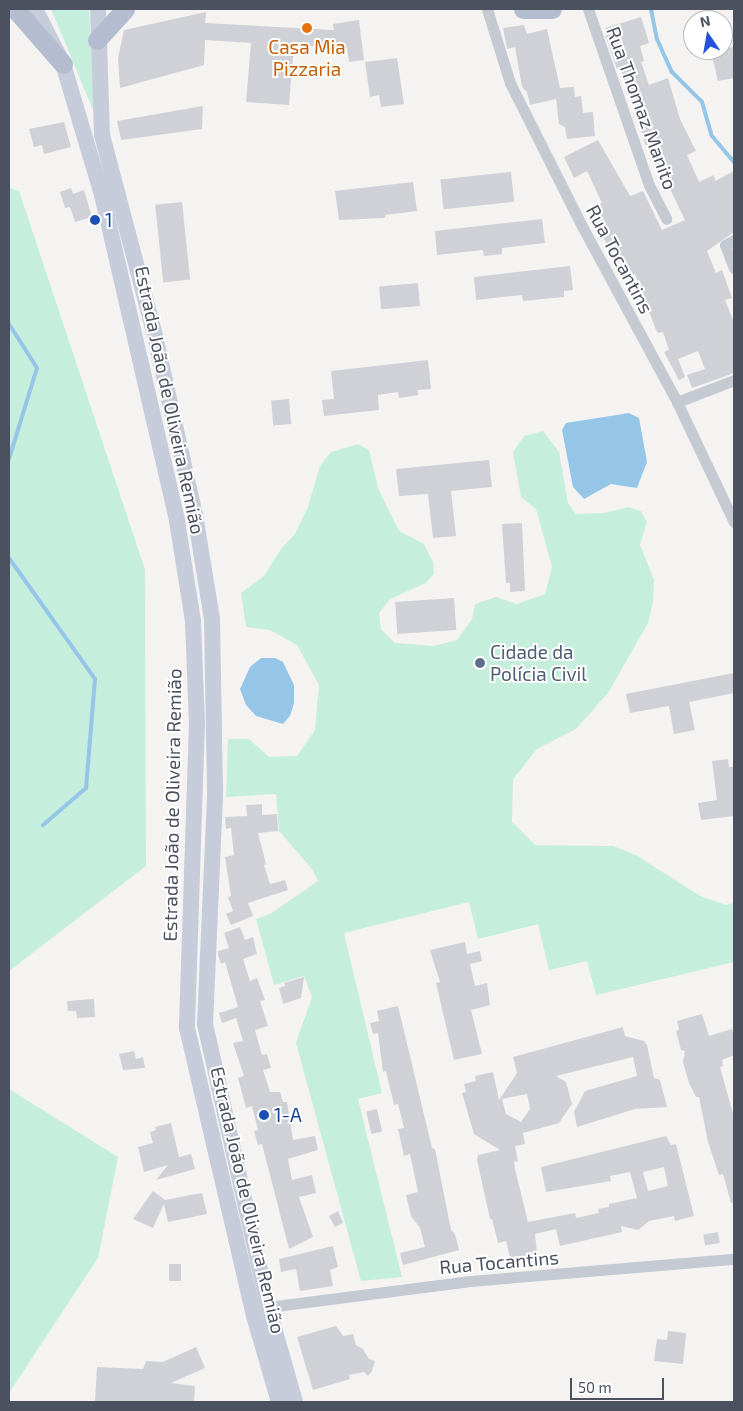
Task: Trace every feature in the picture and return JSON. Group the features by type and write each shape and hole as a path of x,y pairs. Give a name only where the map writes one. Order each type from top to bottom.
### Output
{"main road":[{"path":"15,9 63,64"},
{"name":"Estrada João de Oliveira Remião","path":"35,9 63,64 124,280 176,521 193,621 198,723 187,1028 254,1316 279,1402"},
{"name":"Estrada João de Oliveira Remião","path":"98,9 97,40 102,135 155,336 195,515 212,618 216,796 205,1024 268,1307 295,1402"},
{"path":"97,40 125,9"},
{"path":"523,9 552,9"}],"street":[{"name":"Rua Tocantins","path":"487,9 510,83 677,402 734,522"},
{"name":"Rua Thomaz Manito","path":"588,9 649,185 666,219"},
{"path":"734,240 725,245 734,268"},
{"path":"677,402 734,380"},
{"name":"Rua Tocantins","path":"268,1307 470,1281 734,1259"}],"green space":[{"path":"51,9 89,9 94,112"},
{"path":"9,188 19,191 145,570 146,866 9,971"},
{"path":"543,431 559,452 568,503 576,514 604,513 628,507 641,511 647,522 640,545 654,580 653,602 648,623 608,693 576,729 537,749 513,779 512,822 535,845 613,846 636,855 700,896 726,905 734,903 734,962 596,995 587,961 549,970 538,924 478,939 469,902 344,933 382,1093 358,1099 402,1277 361,1281 296,1043 312,997 304,976 274,985 256,919 270,914 318,881 312,869 279,831 276,794 226,797 228,739 249,739 269,757 297,756 315,730 319,685 297,645 270,630 246,627 241,593 264,576 281,549 295,534 308,507 320,466 331,452 358,444 369,450 378,488 399,531 424,544 433,562 434,574 426,583 390,599 379,613 381,629 395,643 434,646 457,640 472,619 475,604 496,597 517,604 545,594 552,567 536,509 521,497 513,452 524,436"},
{"path":"9,1089 118,1157 98,1258 9,1393"}],"water":[{"path":"629,413 639,418 647,462 637,488 611,484 584,499 573,487 562,430 566,423"},
{"path":"261,658 275,658 283,662 294,685 294,703 290,716 283,724 256,716 246,705 240,689 250,667"}],"building":[{"path":"206,12 205,23 334,30 333,24 359,20 364,60 349,62 347,48 294,45 289,105 246,102 251,43 205,40 204,65 120,88 118,58 124,30"},
{"path":"641,17 649,43 640,46 644,61 641,62 649,85 668,78 680,119 696,151 687,155 699,182 714,175 715,181 734,171 734,232 707,251 716,273 722,270 732,298 725,300 734,322 734,373 692,388 687,375 705,369 698,351 678,359 685,377 679,380 664,352 669,350 663,332 658,333 656,330 635,274 632,275 628,265 623,268 615,246 609,248 588,210 602,203 587,171 574,178 564,157 598,140 630,196 643,191 662,230 685,220 669,187 673,186 664,167 658,170 645,144 634,102 629,97 620,68 617,69 605,35 605,28"},
{"path":"524,25 527,34 547,29 560,88 574,87 575,97 581,96 583,113 593,112 595,136 567,139 565,127 559,124 556,99 530,105 527,92 522,87 515,47 507,49 503,28"},
{"path":"733,46 734,78 718,81 713,60 733,60"},
{"path":"397,58 404,104 381,107 379,95 370,97 365,62"},
{"path":"203,106 202,129 121,140 117,121"},
{"path":"64,122 71,147 44,154 42,145 34,147 29,129"},
{"path":"511,172 514,202 444,209 440,179"},
{"path":"413,182 417,211 385,215 385,218 339,220 335,191"},
{"path":"71,188 73,194 84,190 92,217 75,222 70,207 65,208 60,192"},
{"path":"182,202 190,280 163,282 155,205"},
{"path":"542,219 545,243 502,248 502,254 484,256 483,250 437,255 435,231"},
{"path":"570,266 573,290 564,291 564,297 523,301 522,295 476,300 474,277"},
{"path":"418,283 420,306 381,309 379,286"},
{"path":"428,360 431,389 418,390 418,395 399,398 398,392 378,395 379,410 324,416 322,400 334,399 331,371"},
{"path":"289,399 291,424 273,425 271,401"},
{"path":"489,460 492,487 451,491 456,536 433,538 428,494 399,496 396,469"},
{"path":"522,523 525,591 510,592 510,583 506,583 502,524"},
{"path":"454,598 456,630 397,634 395,602"},
{"path":"734,673 734,693 689,702 695,730 674,734 669,706 630,713 626,694"},
{"path":"728,759 729,767 734,767 734,816 701,820 698,803 717,800 712,761"},
{"path":"262,804 262,815 277,814 278,831 258,833 266,864 264,865 270,884 285,880 288,890 248,903 253,916 231,925 226,914 233,911 228,897 231,896 225,857 234,855 231,828 226,829 225,817 247,816 246,805"},
{"path":"240,927 245,940 253,937 257,954 243,959 250,981 257,978 265,1000 260,1001 268,1026 255,1030 262,1055 267,1054 271,1068 263,1070 270,1092 280,1092 283,1102 287,1102 293,1140 315,1136 318,1150 288,1159 292,1180 312,1175 316,1193 299,1197 313,1237 289,1249 262,1144 258,1145 254,1131 258,1130 252,1106 246,1108 238,1078 244,1076 233,1043 243,1041 236,1018 222,1023 219,1013 238,1007 225,962 221,964 218,951 229,948 224,933"},
{"path":"465,942 467,954 480,951 482,961 470,964 475,986 487,983 490,1005 471,1010 482,1054 454,1060 436,983 440,982 430,950"},
{"path":"304,977 301,998 283,1004 279,988 285,986 284,983"},
{"path":"94,999 95,1017 77,1018 76,1011 68,1011 67,1001"},
{"path":"398,1006 432,1148 435,1149 451,1230 455,1234 459,1250 403,1265 400,1253 425,1247 420,1228 411,1216 406,1195 418,1192 410,1154 404,1156 398,1129 404,1128 398,1104 394,1105 386,1071 383,1072 378,1033 373,1034 370,1023 379,1021 377,1011"},
{"path":"702,1014 709,1036 732,1029 734,1036 734,1055 722,1060 723,1066 720,1067 734,1117 734,1203 731,1203 723,1174 719,1175 708,1142 699,1097 696,1097 689,1083 683,1062 685,1051 681,1050 676,1031 679,1030 677,1021"},
{"path":"623,1027 625,1036 644,1041 647,1045 654,1078 660,1080 667,1107 635,1109 577,1127 574,1112 585,1091 637,1076 633,1057 556,1076 566,1082 572,1104 559,1123 523,1133 525,1144 515,1146 518,1162 514,1161 515,1169 528,1222 575,1213 576,1218 599,1213 598,1209 609,1207 609,1204 637,1198 630,1172 610,1176 611,1181 546,1192 541,1167 666,1136 671,1145 676,1144 694,1216 675,1221 674,1216 649,1221 638,1230 621,1226 622,1232 560,1246 556,1229 535,1234 537,1253 511,1261 506,1241 498,1243 492,1219 490,1219 477,1160 478,1155 500,1150 474,1134 462,1093 466,1092 464,1084 476,1081 475,1076 493,1072 499,1100 517,1073 513,1057","holes":["527,1094 530,1109 521,1122 506,1114 502,1099","664,1167 668,1186 648,1191 643,1172"]},
{"path":"134,1051 136,1059 143,1057 145,1068 123,1070 119,1054"},
{"path":"377,1109 382,1131 371,1134 366,1111"},
{"path":"171,1123 179,1157 191,1154 195,1169 156,1180 168,1165 144,1172 138,1147 153,1143 150,1132 156,1130 155,1127"},
{"path":"153,1191 165,1200 202,1193 207,1214 168,1222 164,1204 153,1228 133,1219"},
{"path":"338,1211 343,1223 335,1227 329,1216"},
{"path":"718,1232 720,1243 705,1245 703,1235"},
{"path":"333,1246 338,1267 330,1270 333,1286 300,1291 296,1269 281,1272 279,1259"},
{"path":"169,1264 181,1264 181,1281 169,1281"},
{"path":"336,1326 343,1336 353,1334 356,1345 363,1349 369,1359 375,1361 372,1371 368,1376 364,1372 349,1375 350,1379 313,1390 297,1337"},
{"path":"668,1331 686,1333 683,1364 654,1361 657,1339 667,1340"},
{"path":"196,1347 205,1368 171,1383 195,1386 194,1402 95,1402 97,1367 143,1369 146,1361 163,1362"}],"waterway":[{"path":"651,9 657,39 672,72 702,102 712,136 734,162"},
{"path":"9,324 37,368 9,459"},
{"path":"9,558 95,679 86,788 43,825"}],"place":[{"name":"Casa Mia Pizzaria","path":"307,28"},
{"name":"1","path":"95,220"},
{"name":"Cidade da Polícia Civil","path":"480,663"},
{"name":"1-A","path":"264,1115"}]}
